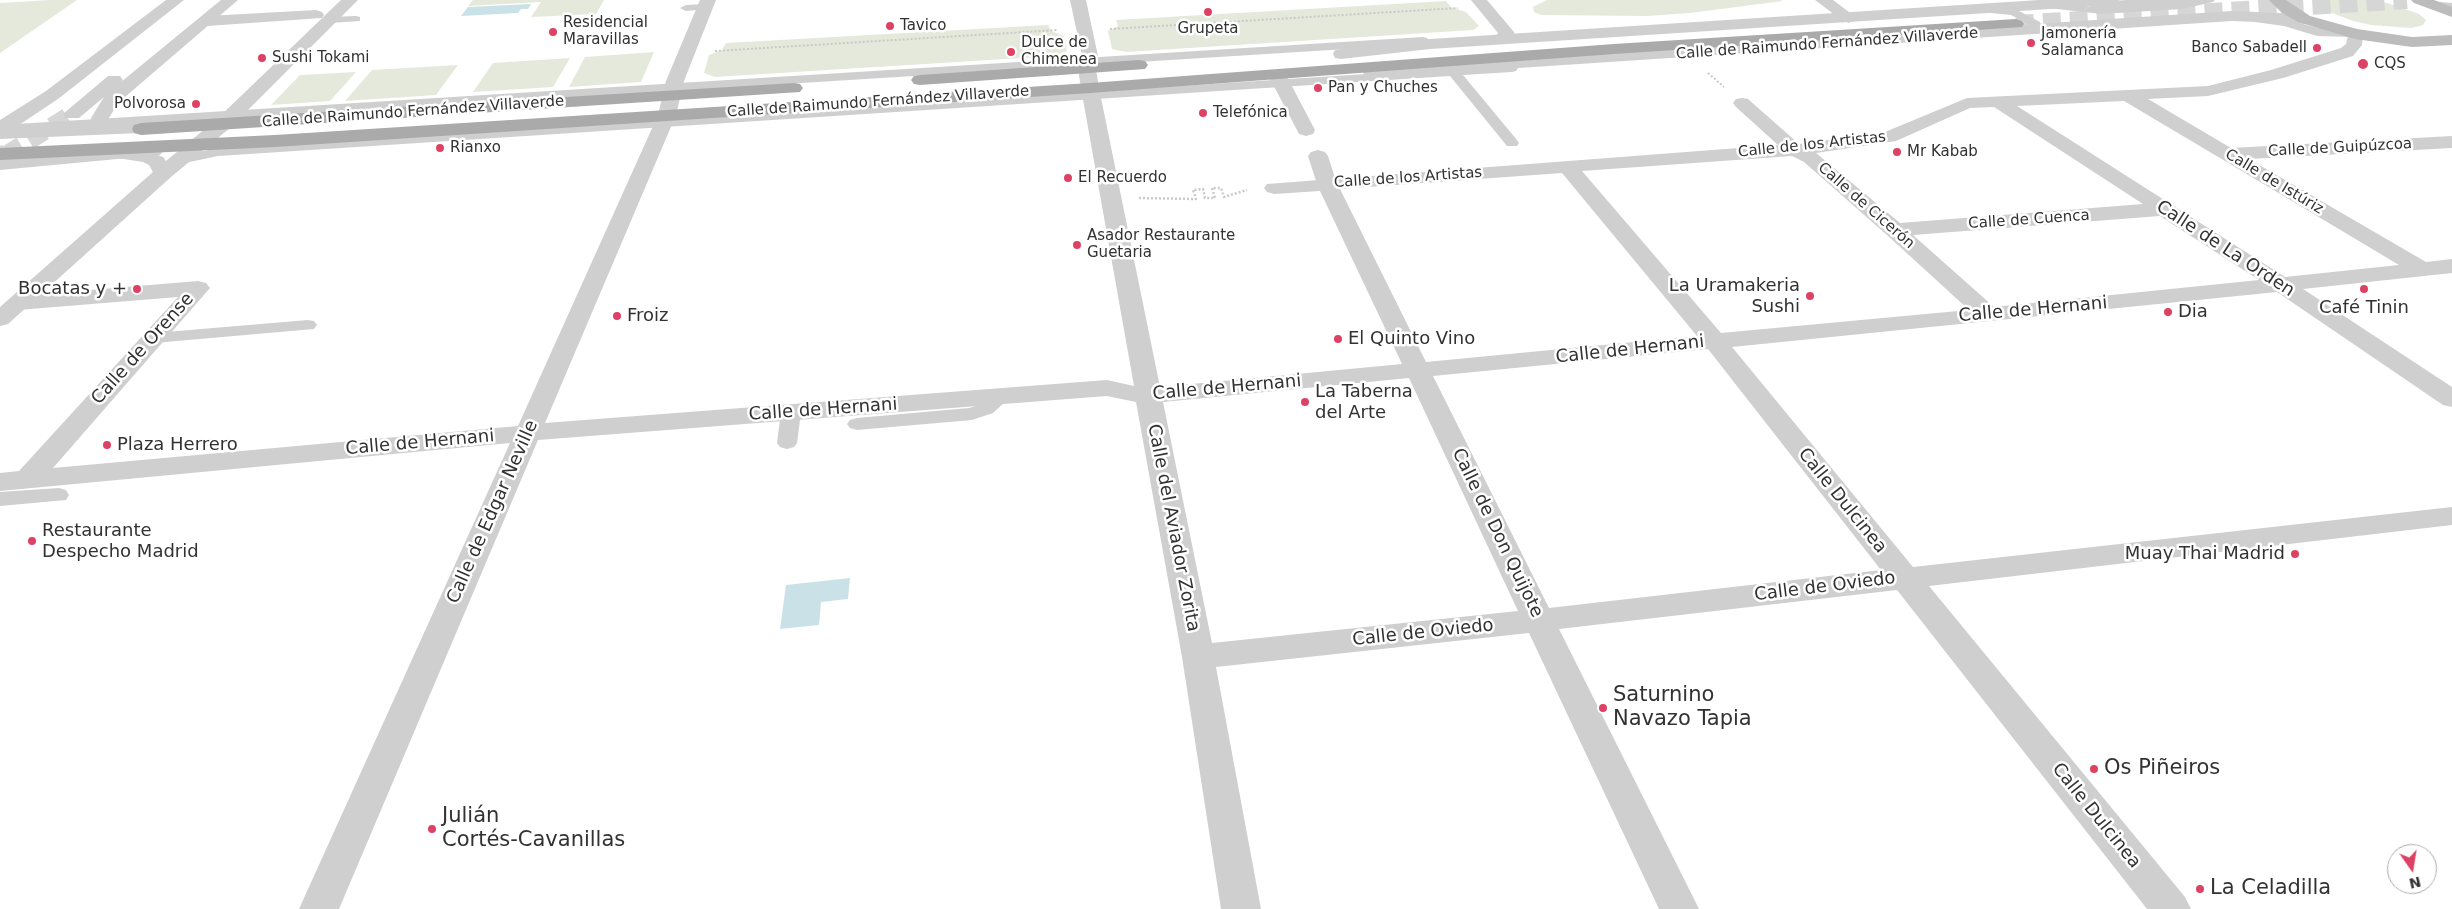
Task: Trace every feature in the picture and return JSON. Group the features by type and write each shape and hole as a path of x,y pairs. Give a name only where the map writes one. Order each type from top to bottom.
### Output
{"main road":[{"path":"2277,0 2288,10 2304,19 2353,33 2396,40 2452,54"},
{"path":"2419,0 2452,12"},
{"name":"Calle de Raimundo Fernández Villaverde","path":"1090,79 1280,79 1349,70 1605,50 2014,24"},
{"name":"Calle de Raimundo Fernández Villaverde","path":"0,154 131,146 197,146 668,105 1090,79 1341,54 1615,40 2014,24"},
{"path":"2396,40 2431,42 2452,40"},
{"name":"Calle de Raimundo Fernández Villaverde","path":"0,142 157,128 229,119 668,105"}],"street":[{"path":"0,128 25,114 52,95 176,0"},
{"path":"48,114 193,0"},
{"path":"72,114 213,0"},
{"path":"106,125 102,112 111,100 230,0"},
{"name":"Calle de Orense","path":"9,311 172,166 229,119 323,18 350,0"},
{"name":"Calle del Aviador Zorita","path":"1078,0 1111,200 1198,657 1241,909"},
{"path":"1479,0 1505,30 1504,38"},
{"path":"1823,0 1847,16"},
{"name":"Calle de Raimundo Fernández Villaverde","path":"1341,54 1504,38 1847,16 1981,10 2112,0"},
{"path":"2097,7 2189,0"},
{"name":"Calle de Edgar Neville","path":"319,909 528,433 668,105 706,4"},
{"path":"2064,24 2180,15"},
{"name":"Calle de Raimundo Fernández Villaverde","path":"1349,70 1452,70 2014,24 2064,24 2250,16 2304,19"},
{"path":"207,21 323,18"},
{"name":"Calle de los Artistas","path":"1274,188 1795,150 1893,136 1962,104 2208,91 2277,74 2347,52 2354,45 2353,33"},
{"path":"1280,79 1306,130"},
{"name":"Calle de Istúriz","path":"2126,94 2423,270"},
{"name":"Calle de La Orden","path":"1996,101 2283,286 2452,400"},
{"name":"Calle de Cicerón","path":"1742,103 1795,150 1811,158 1895,230 1987,314"},
{"name":"Calle de Raimundo Fernández Villaverde","path":"0,133 106,125 157,128"},
{"name":"Calle de Guipúzcoa","path":"2227,154 2452,142"},
{"name":"Calle de Raimundo Fernández Villaverde","path":"0,164 197,146"},
{"name":"Calle de Raimundo Fernández Villaverde","path":"124,154 148,157 172,166"},
{"name":"Calle de Don Quijote","path":"1318,156 1327,184 1679,909"},
{"path":"0,171 27,162"},
{"name":"Calle Dulcinea","path":"1567,166 1714,342 2171,909"},
{"name":"Calle de Cuenca","path":"1895,230 2163,209"},
{"name":"Calle de Hernani","path":"0,482 528,433 999,396 1107,388 1147,396 2283,286 2452,266"},
{"name":"Calle de Orense","path":"9,311 198,288 28,479"},
{"name":"Calle de Oviedo","path":"1198,657 2452,516"}],"lane":[{"path":"1847,16 2043,4 2102,12 2182,6 2210,0"},
{"path":"2424,0 2452,6"},
{"path":"686,8 706,4"},
{"path":"1981,10 2013,12 2036,24 2035,28 2014,24"},
{"path":"323,18 356,19"},
{"path":"1280,79 1452,70 2246,20 2279,22 2321,33 2353,33"},
{"path":"172,166 227,151 668,105 1090,79 1504,38"},
{"path":"1452,70 1512,143"},
{"path":"0,128 229,119"},
{"path":"154,338 308,325"},
{"path":"857,424 972,414 986,410 999,396"},
{"path":"787,443 791,412"},
{"path":"0,499 59,494"}],"path":[{"path":"1104,30 1461,8"},
{"path":"715,51 1067,29"},
{"path":"1704,70 1724,88"},
{"path":"1111,200 1146,197 1196,199 1193,190 1203,189 1205,198 1215,198 1212,188 1221,188 1224,197 1229,197"}],"shaded area":[{"path":"77,0 0,53 0,3"},
{"path":"473,0 604,0 596,14 531,17 541,2 468,6"},
{"path":"1547,0 1783,1 1690,13 1647,16 1541,15 1534,12 1533,7"},
{"path":"2329,0 2370,0 2387,3 2419,14 2426,20 2423,25 2412,28 2371,25 2353,21 2327,11 2322,6 2324,2"},
{"path":"1446,1 1451,7 1466,12 1479,26 1473,30 1126,52 1112,49 1108,31 1118,26 1116,20"},
{"path":"1048,25 1051,31 1064,36 1067,51 1054,56 715,77 704,73 709,55 722,50 726,43"},
{"path":"654,52 641,82 569,87 585,57"},
{"path":"570,58 553,87 473,92 493,63"},
{"path":"458,65 436,95 345,101 372,70"},
{"path":"356,72 330,101 271,105 300,75"}],"water":[{"path":"531,4 528,9 521,9 518,13 461,16 468,7"},
{"path":"850,578 848,599 821,602 819,625 780,629 786,585"}],"tunnel":[{"path":"2016,24 2407,0"},
{"path":"6,155 72,114"},
{"path":"0,159 8,154"}],"place":[{"name":"Grupeta","path":"1208,12"},
{"name":"Tavico","path":"890,26"},
{"name":"Residencial Maravillas","path":"553,32"},
{"name":"Jamonería Salamanca","path":"2031,43"},
{"name":"Banco Sabadell","path":"2317,48"},
{"name":"Dulce de Chimenea","path":"1011,52"},
{"name":"Sushi Tokami","path":"262,58"},
{"name":"CQS","path":"2363,64"},
{"name":"Pan y Chuches","path":"1318,88"},
{"name":"Polvorosa","path":"196,104"},
{"name":"Telefónica","path":"1203,113"},
{"name":"Rianxo","path":"440,148"},
{"name":"Mr Kabab","path":"1897,152"},
{"name":"El Recuerdo","path":"1068,178"},
{"name":"Asador Restaurante Guetaria","path":"1077,245"},
{"name":"Bocatas y +","path":"137,289"},
{"name":"Café Tinin","path":"2364,289"},
{"name":"La Uramakeria Sushi","path":"1810,296"},
{"name":"Dia","path":"2168,312"},
{"name":"Froiz","path":"617,316"},
{"name":"El Quinto Vino","path":"1338,339"},
{"name":"La Taberna del Arte","path":"1305,402"},
{"name":"Plaza Herrero","path":"107,445"},
{"name":"Restaurante Despecho Madrid","path":"32,541"},
{"name":"Muay Thai Madrid","path":"2295,554"},
{"name":"Saturnino Navazo Tapia","path":"1603,708"},
{"name":"Os Piñeiros","path":"2094,769"},
{"name":"Julián Cortés-Cavanillas","path":"432,829"},
{"name":"La Celadilla","path":"2200,889"}]}
